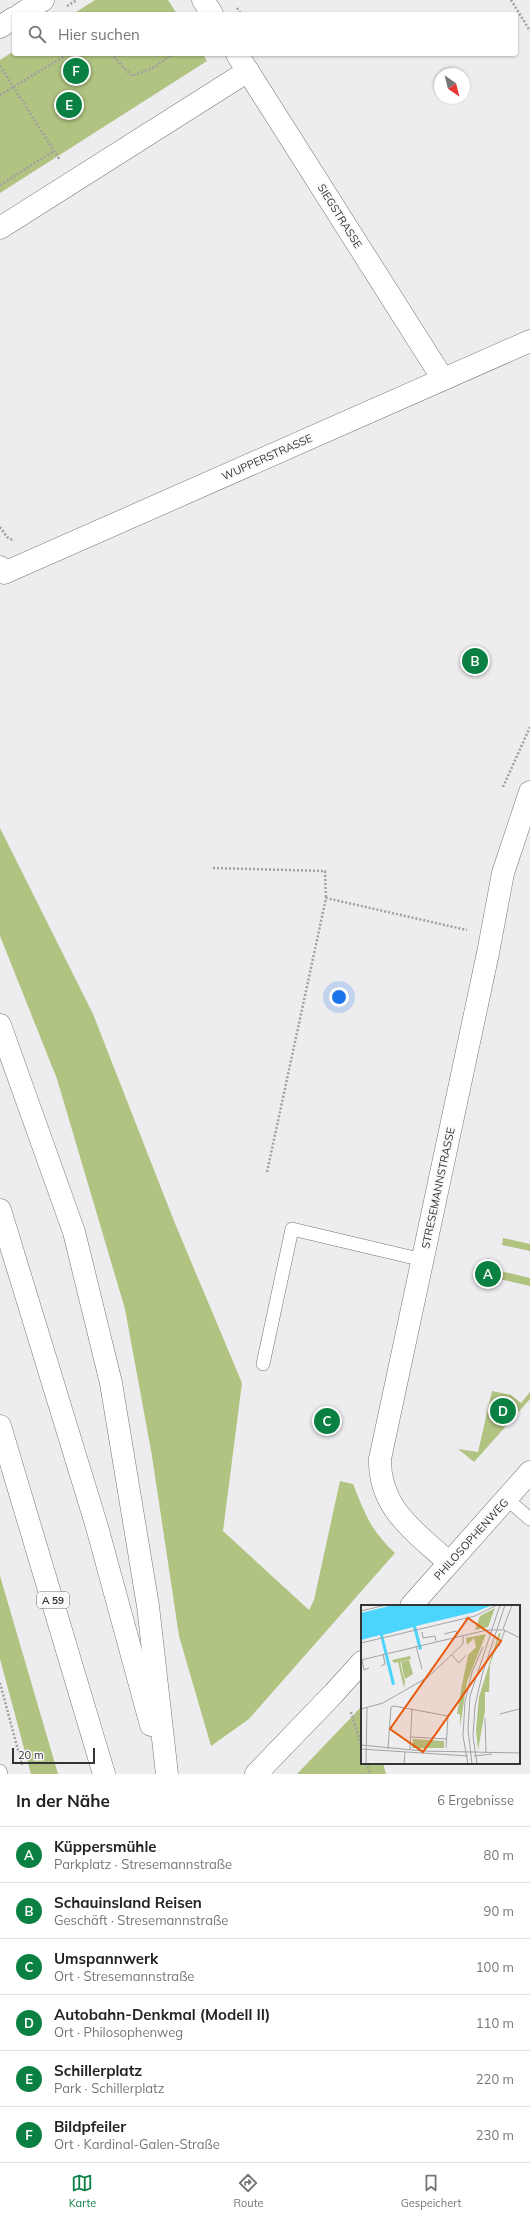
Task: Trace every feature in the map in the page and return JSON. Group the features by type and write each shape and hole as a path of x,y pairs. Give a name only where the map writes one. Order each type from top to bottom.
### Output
{"main road":[{"path":"24,12 43,0"},
{"path":"203,0 211,12"},
{"path":"0,27 12,19"},
{"path":"0,228 243,63"},
{"name":"SIEGSTRASSE","path":"243,63 443,379"},
{"name":"WUPPERSTRASSE","path":"2,570 530,341"},
{"name":"STRESEMANNSTRASSE","path":"449,1562 394,1510 387,1497 380,1473 380,1459 488,953 503,873 530,792"},
{"path":"0,1025 74,1232 111,1383 148,1606 167,1774"},
{"path":"0,1210 97,1526 164,1774"},
{"name":"A 59","path":"0,1426 104,1774"},
{"name":"PHILOSOPHENWEG","path":"412,1605 530,1472"},
{"path":"256,1774 361,1663"}],"lane":[{"path":"263,1364 292,1229 423,1260"},
{"path":"506,1499 530,1519"}],"path":[{"path":"510,0 518,12"},
{"path":"518,12 530,31"},
{"path":"0,95 65,56"},
{"path":"113,56 132,76 155,67 169,56"},
{"path":"0,66 63,166"},
{"path":"0,186 54,151"},
{"path":"213,868 325,871 326,898 267,1172"},
{"path":"326,898 467,930"},
{"path":"0,1683 22,1766"},
{"path":"334,1693 350,1709 361,1745"},
{"path":"366,1764 370,1774"}],"green space":[{"path":"95,0 168,0 176,12 76,12"},
{"path":"12,52 12,56 204,56 207,61 0,193 0,60"},
{"path":"0,828 93,1014 174,1221 242,1383 223,1531 309,1610 314,1600 340,1481 353,1484 374,1529 395,1553 249,1719 211,1746 179,1636 152,1456 125,1309 57,1079 0,936"},
{"path":"503,1238 530,1244 530,1251 502,1245"},
{"path":"496,1270 530,1278 530,1286 494,1278"},
{"path":"492,1391 511,1395 521,1403 530,1392 530,1399 474,1462 458,1449 478,1452"},
{"path":"0,1576 58,1774 31,1774 0,1659"},
{"path":"361,1707 361,1764 383,1764 386,1774 297,1774"}],"place":[{"name":"Bildpfeiler","path":"76,71"},
{"name":"Schillerplatz","path":"69,105"},
{"name":"Schauinsland Reisen","path":"475,661"},
{"name":"Küppersmühle","path":"488,1274"},
{"name":"Autobahn-Denkmal (Modell II)","path":"503,1411"},
{"name":"Umspannwerk","path":"327,1421"}]}
